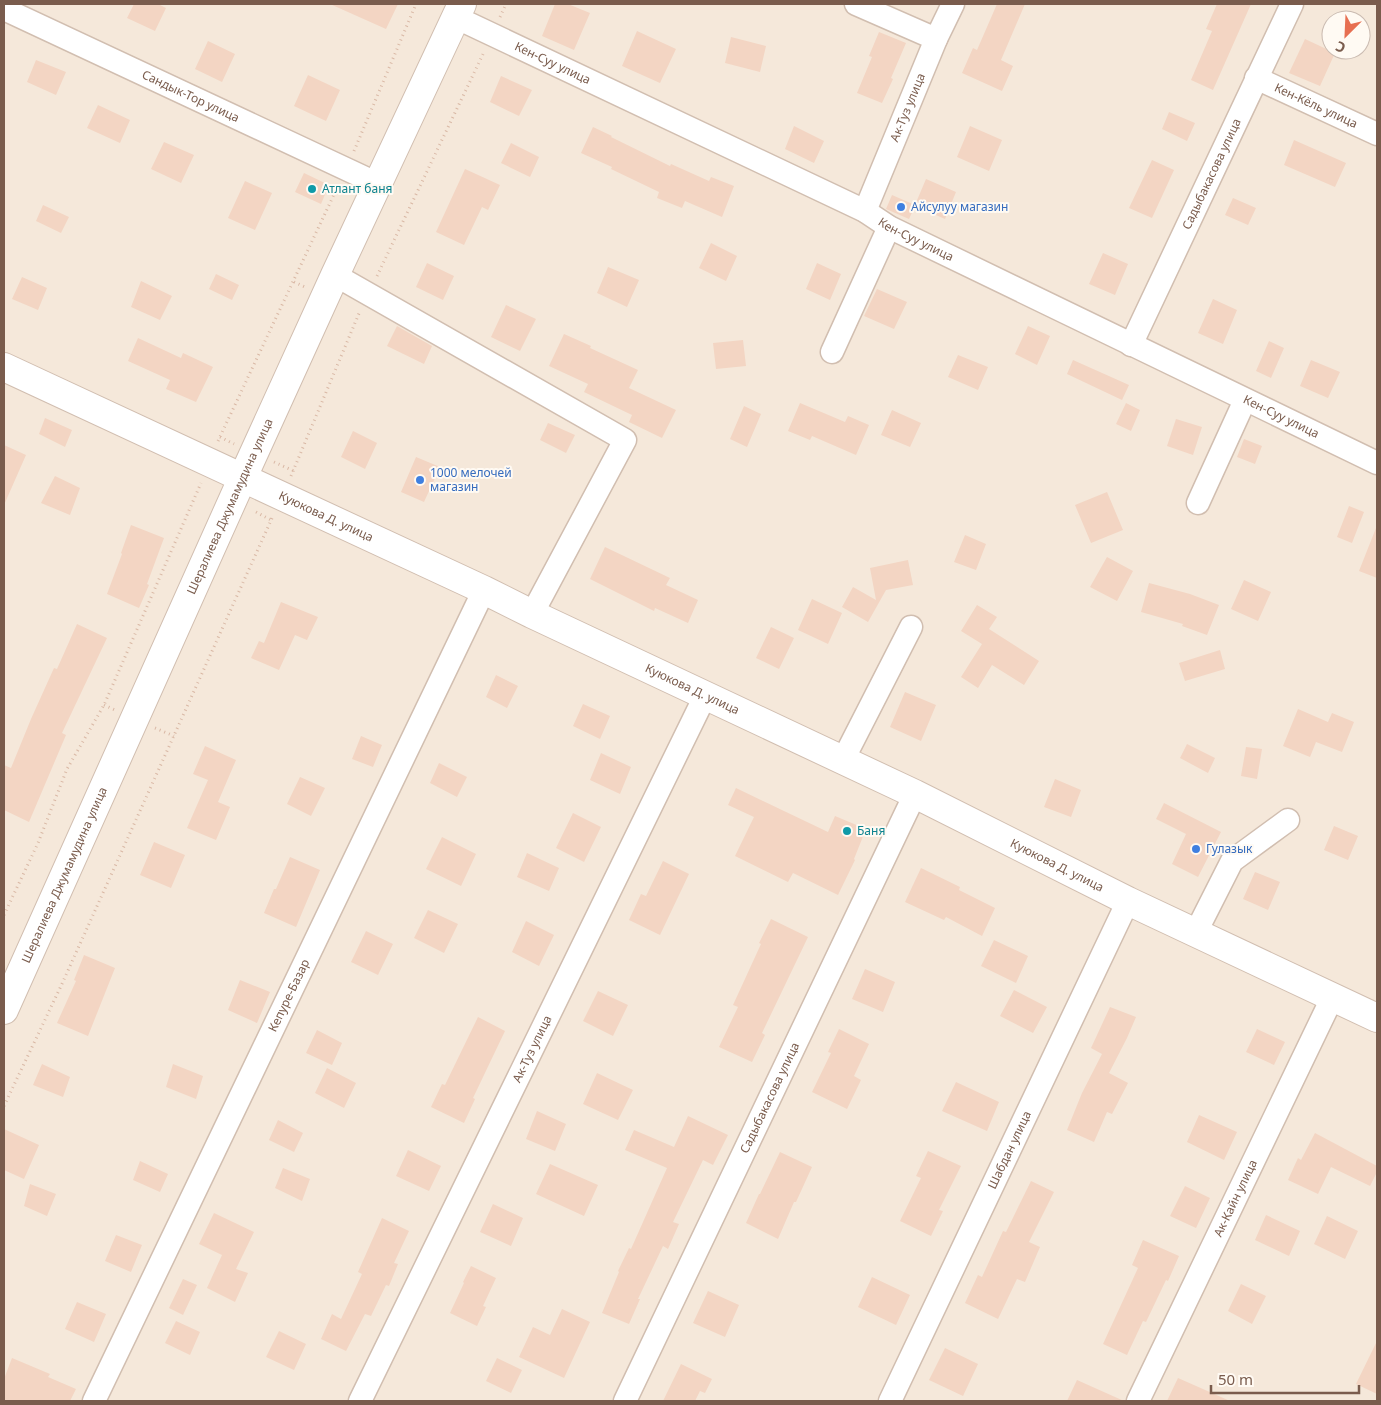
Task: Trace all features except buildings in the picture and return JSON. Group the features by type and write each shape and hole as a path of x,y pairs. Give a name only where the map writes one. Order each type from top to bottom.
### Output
{"street":[{"path":"856,4 936,39"},
{"name":"Ак-Туз улица","path":"865,212 936,39 953,4"},
{"name":"Садыбакасова улица","path":"1131,345 1292,4"},
{"name":"Сандык-Тор улица","path":"4,9 378,184"},
{"name":"Кен-Суу улица","path":"459,10 492,35 865,212 889,227 1377,463"},
{"name":"Шералиева Джумамудина улица","path":"4,1010 243,477 459,10"},
{"name":"Кен-Кёль улица","path":"1256,78 1377,134"},
{"path":"832,352 889,227"},
{"path":"336,275 625,440 532,614"},
{"name":"Куюкова Д. улица","path":"4,367 282,495 915,794 1128,900 1377,1018"},
{"path":"1198,503 1245,400"},
{"name":"Кепуре-Базар","path":"94,1401 484,590"},
{"path":"843,760 911,627"},
{"name":"Ак-Туз улица","path":"360,1401 705,696"},
{"name":"Садыбакасова улица","path":"625,1401 915,794"},
{"path":"1196,932 1232,861 1288,820"},
{"name":"Шабдан улица","path":"890,1401 1128,900"},
{"name":"Ак-Кайн улица","path":"1138,1401 1334,996"}],"path":[{"path":"4,1106 61,986 294,470 368,293 386,260 506,4"}],"shaded area":[{"path":"4,4 1377,4 1377,1401 4,1401"}],"place":[{"name":"Атлант баня","path":"312,189"},
{"name":"Айсулуу магазин","path":"901,207"},
{"name":"1000 мелочей магазин","path":"420,480"},
{"name":"Баня","path":"847,831"},
{"name":"Гулазык","path":"1196,849"}]}
